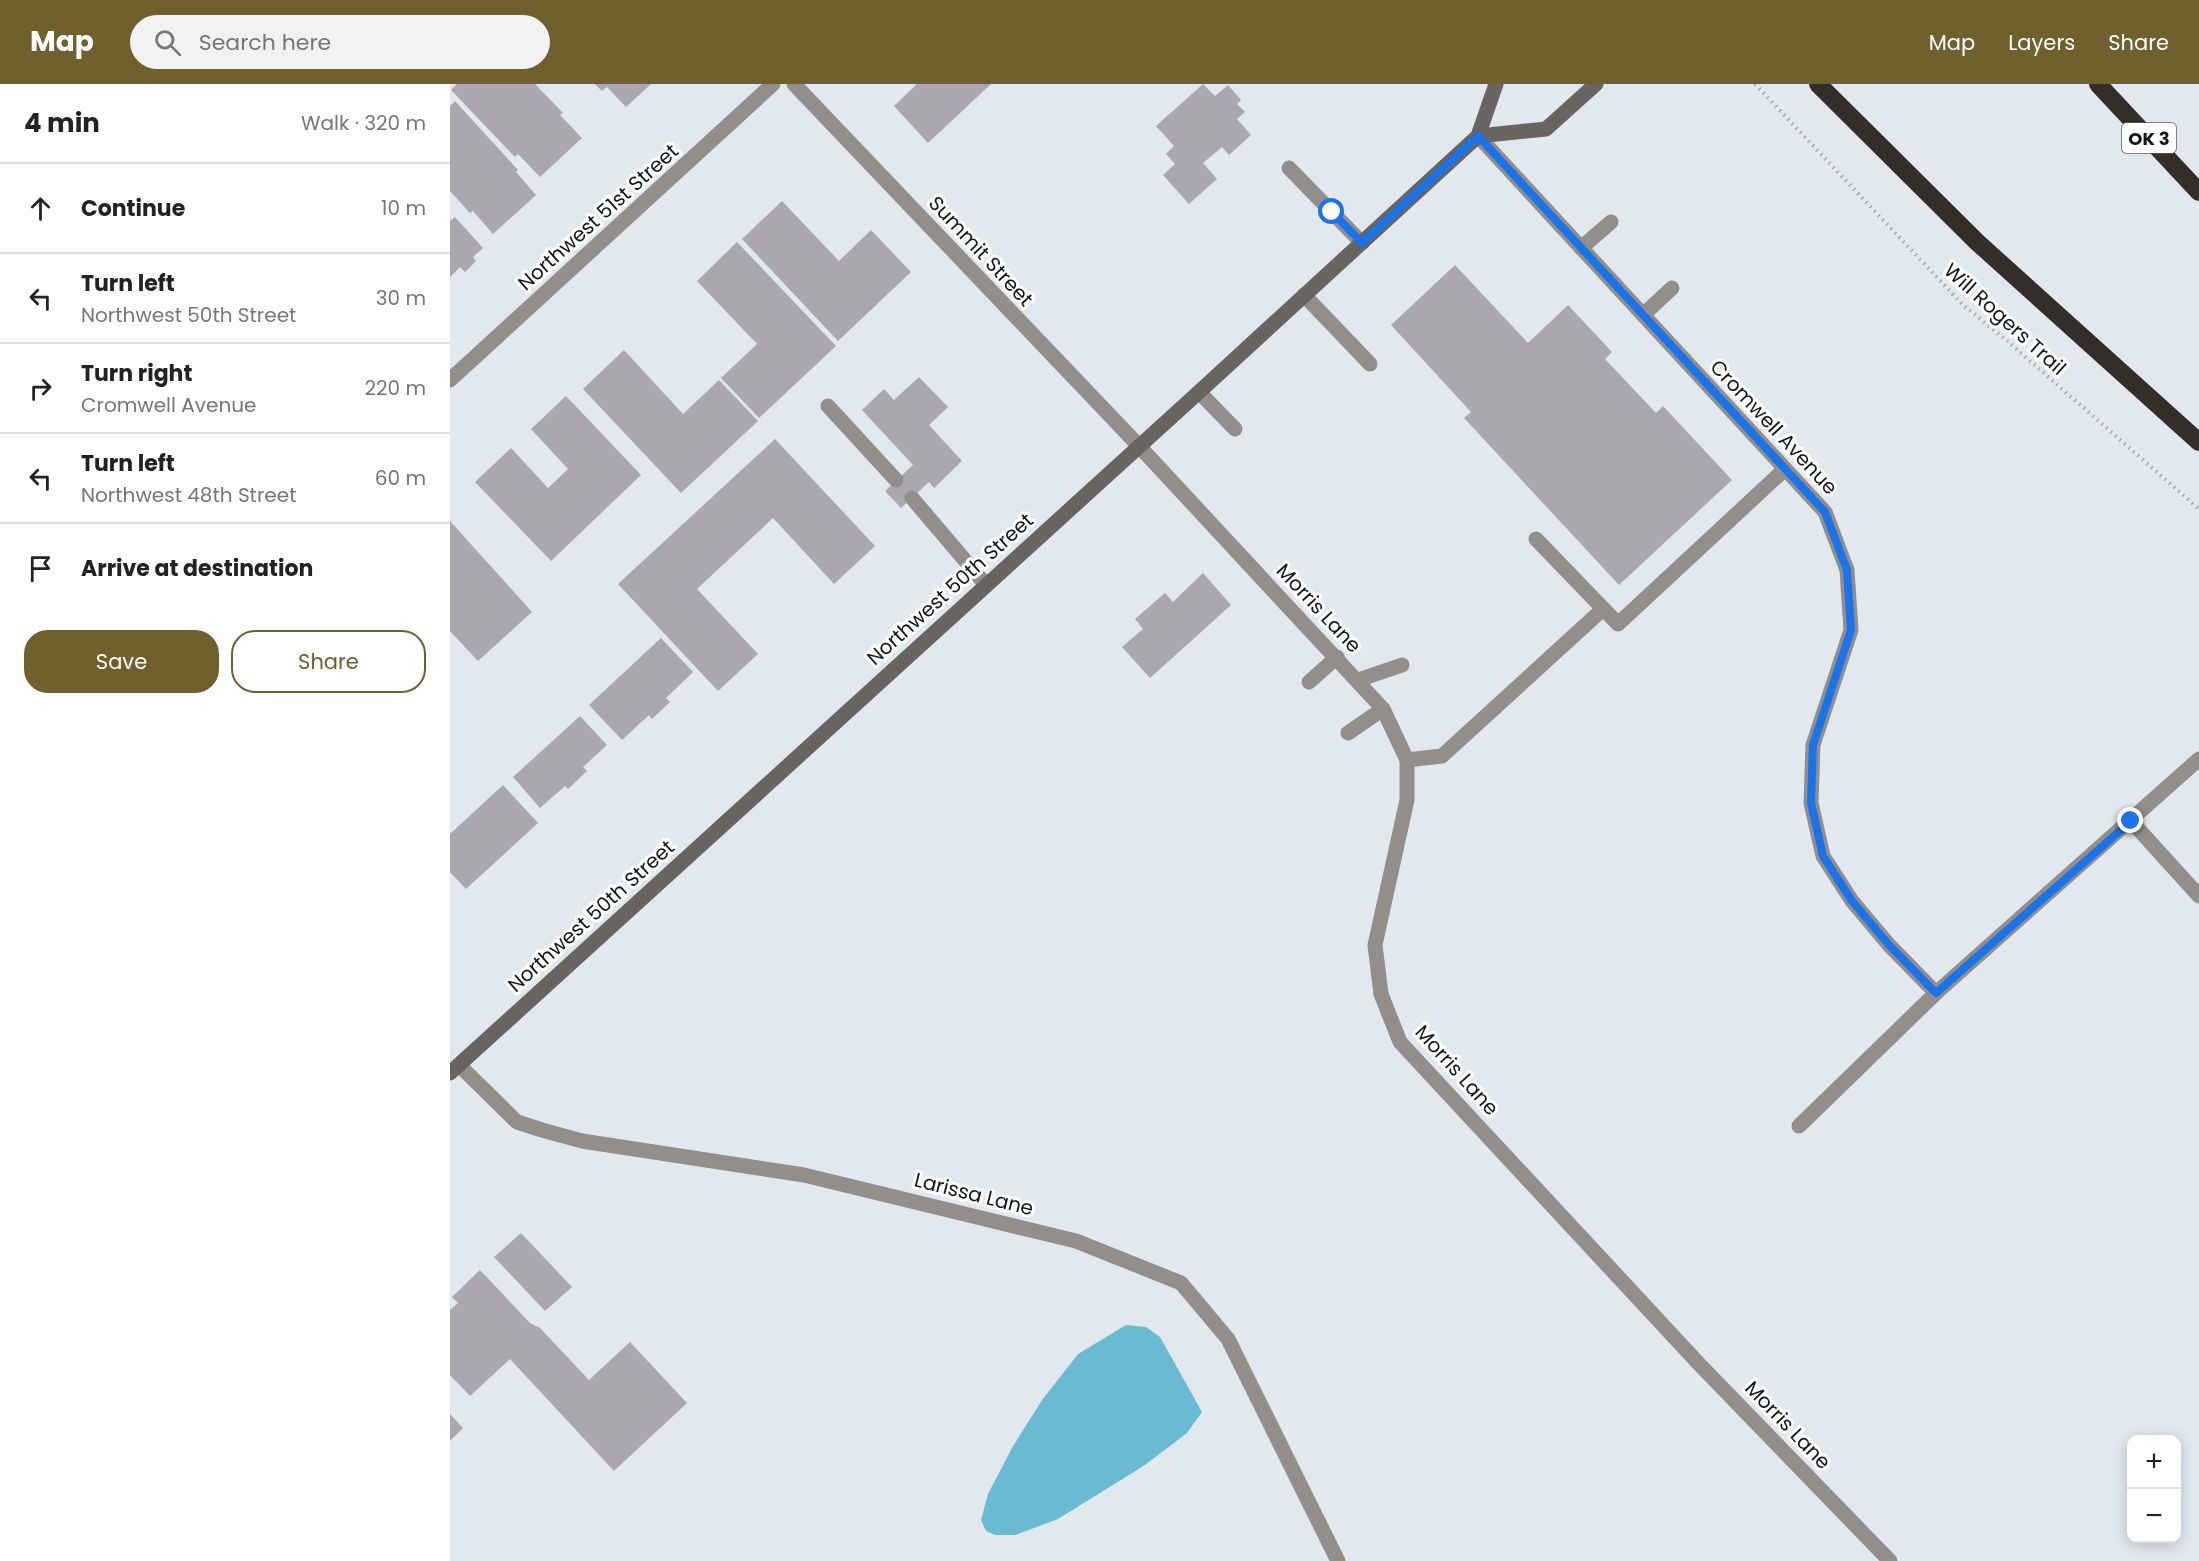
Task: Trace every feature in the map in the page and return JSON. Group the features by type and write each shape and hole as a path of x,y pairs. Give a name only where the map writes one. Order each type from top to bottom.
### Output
{"highway":[{"path":"1818,84 1977,242 2199,442"},
{"name":"OK 3","path":"2098,84 2199,192"}],"main road":[{"name":"Northwest 50th Street","path":"454,1069 1478,136 1496,84"},
{"path":"1478,136 1546,129 1596,84"}],"street":[{"name":"Northwest 51st Street","path":"450,380 773,84"},
{"name":"Summit Street","path":"794,84 1139,446"},
{"name":"Cromwell Avenue","path":"1478,136 1825,512 1847,570 1851,630 1813,745 1811,803 1823,856 1852,901 1889,945 1936,993"},
{"path":"1289,168 1362,243"},
{"path":"1581,248 1611,222"},
{"path":"1643,315 1672,288"},
{"path":"1304,295 1370,364"},
{"path":"1199,392 1235,429"},
{"path":"828,406 896,480"},
{"name":"Morris Lane","path":"1139,446 1383,709 1407,760 1407,801 1375,945 1381,994 1400,1042 1700,1365 1890,1561"},
{"path":"1536,539 1618,624 1785,469"},
{"path":"912,498 986,585"},
{"path":"1407,760 1442,756 1603,609"},
{"path":"1309,682 1336,657"},
{"path":"1358,680 1402,665"},
{"path":"1348,733 1383,709"},
{"path":"1799,1126 1936,993 2199,759"},
{"path":"2131,821 2199,896"},
{"name":"Larissa Lane","path":"454,1069 517,1122 542,1130 582,1141 804,1175 1076,1241 1181,1283 1228,1339 1338,1561"}],"path":[{"name":"Will Rogers Trail","path":"1755,84 1963,305 2199,509"}],"water":[{"path":"1126,1325 1146,1327 1160,1337 1202,1412 1187,1433 1145,1465 1058,1519 1015,1535 995,1535 986,1531 981,1520 988,1494 1012,1448 1042,1400 1078,1354"}],"building":[{"path":"457,84 535,84 563,113 560,115 582,138 540,177 518,154 515,157 451,90"},
{"path":"595,84 651,84 626,107 607,87 602,91"},
{"path":"917,84 991,84 928,143 894,106"},
{"path":"1203,84 1215,96 1228,85 1241,100 1237,104 1245,112 1237,119 1251,135 1229,155 1222,147 1203,163 1217,179 1189,204 1163,175 1175,164 1166,154 1174,146 1156,126"},
{"path":"455,101 518,170 516,172 536,195 493,234 473,211 470,213 450,191 450,106"},
{"path":"782,201 839,261 871,230 911,272 838,341 742,239"},
{"path":"455,217 483,248 473,257 476,261 465,272 460,267 450,277 450,221"},
{"path":"737,242 836,346 759,418 721,378 757,344 697,281"},
{"path":"1455,265 1528,343 1568,305 1612,352 1605,359 1656,413 1663,406 1732,480 1619,585 1464,418 1471,412 1391,325"},
{"path":"624,350 683,414 719,380 758,421 681,493 583,389"},
{"path":"919,377 948,407 929,425 962,461 934,488 929,482 901,508 885,491 913,465 862,410 884,389 894,400"},
{"path":"566,396 641,475 551,561 475,482 511,448 548,488 568,469 531,429"},
{"path":"775,439 875,546 834,584 773,518 697,589 758,654 718,691 618,584"},
{"path":"450,521 532,612 478,661 450,631"},
{"path":"1203,573 1231,605 1150,678 1122,647 1143,629 1135,619 1165,593 1173,602"},
{"path":"661,638 693,672 666,698 670,702 652,719 649,715 622,740 589,705"},
{"path":"580,716 607,745 583,767 587,771 568,789 565,786 540,808 513,777"},
{"path":"503,785 538,823 466,889 450,872 450,834"},
{"path":"521,1233 572,1287 545,1311 494,1257"},
{"path":"480,1270 589,1380 630,1342 687,1403 614,1471 510,1359 470,1396 450,1375 450,1310 458,1303 452,1297"},
{"path":"450,1414 463,1428 450,1441"}],"route":[{"path":"1332,212 1362,243 1478,136 1825,512 1847,570 1851,630 1813,745 1811,803 1823,856 1852,901 1889,945 1936,993 2131,821"}]}
